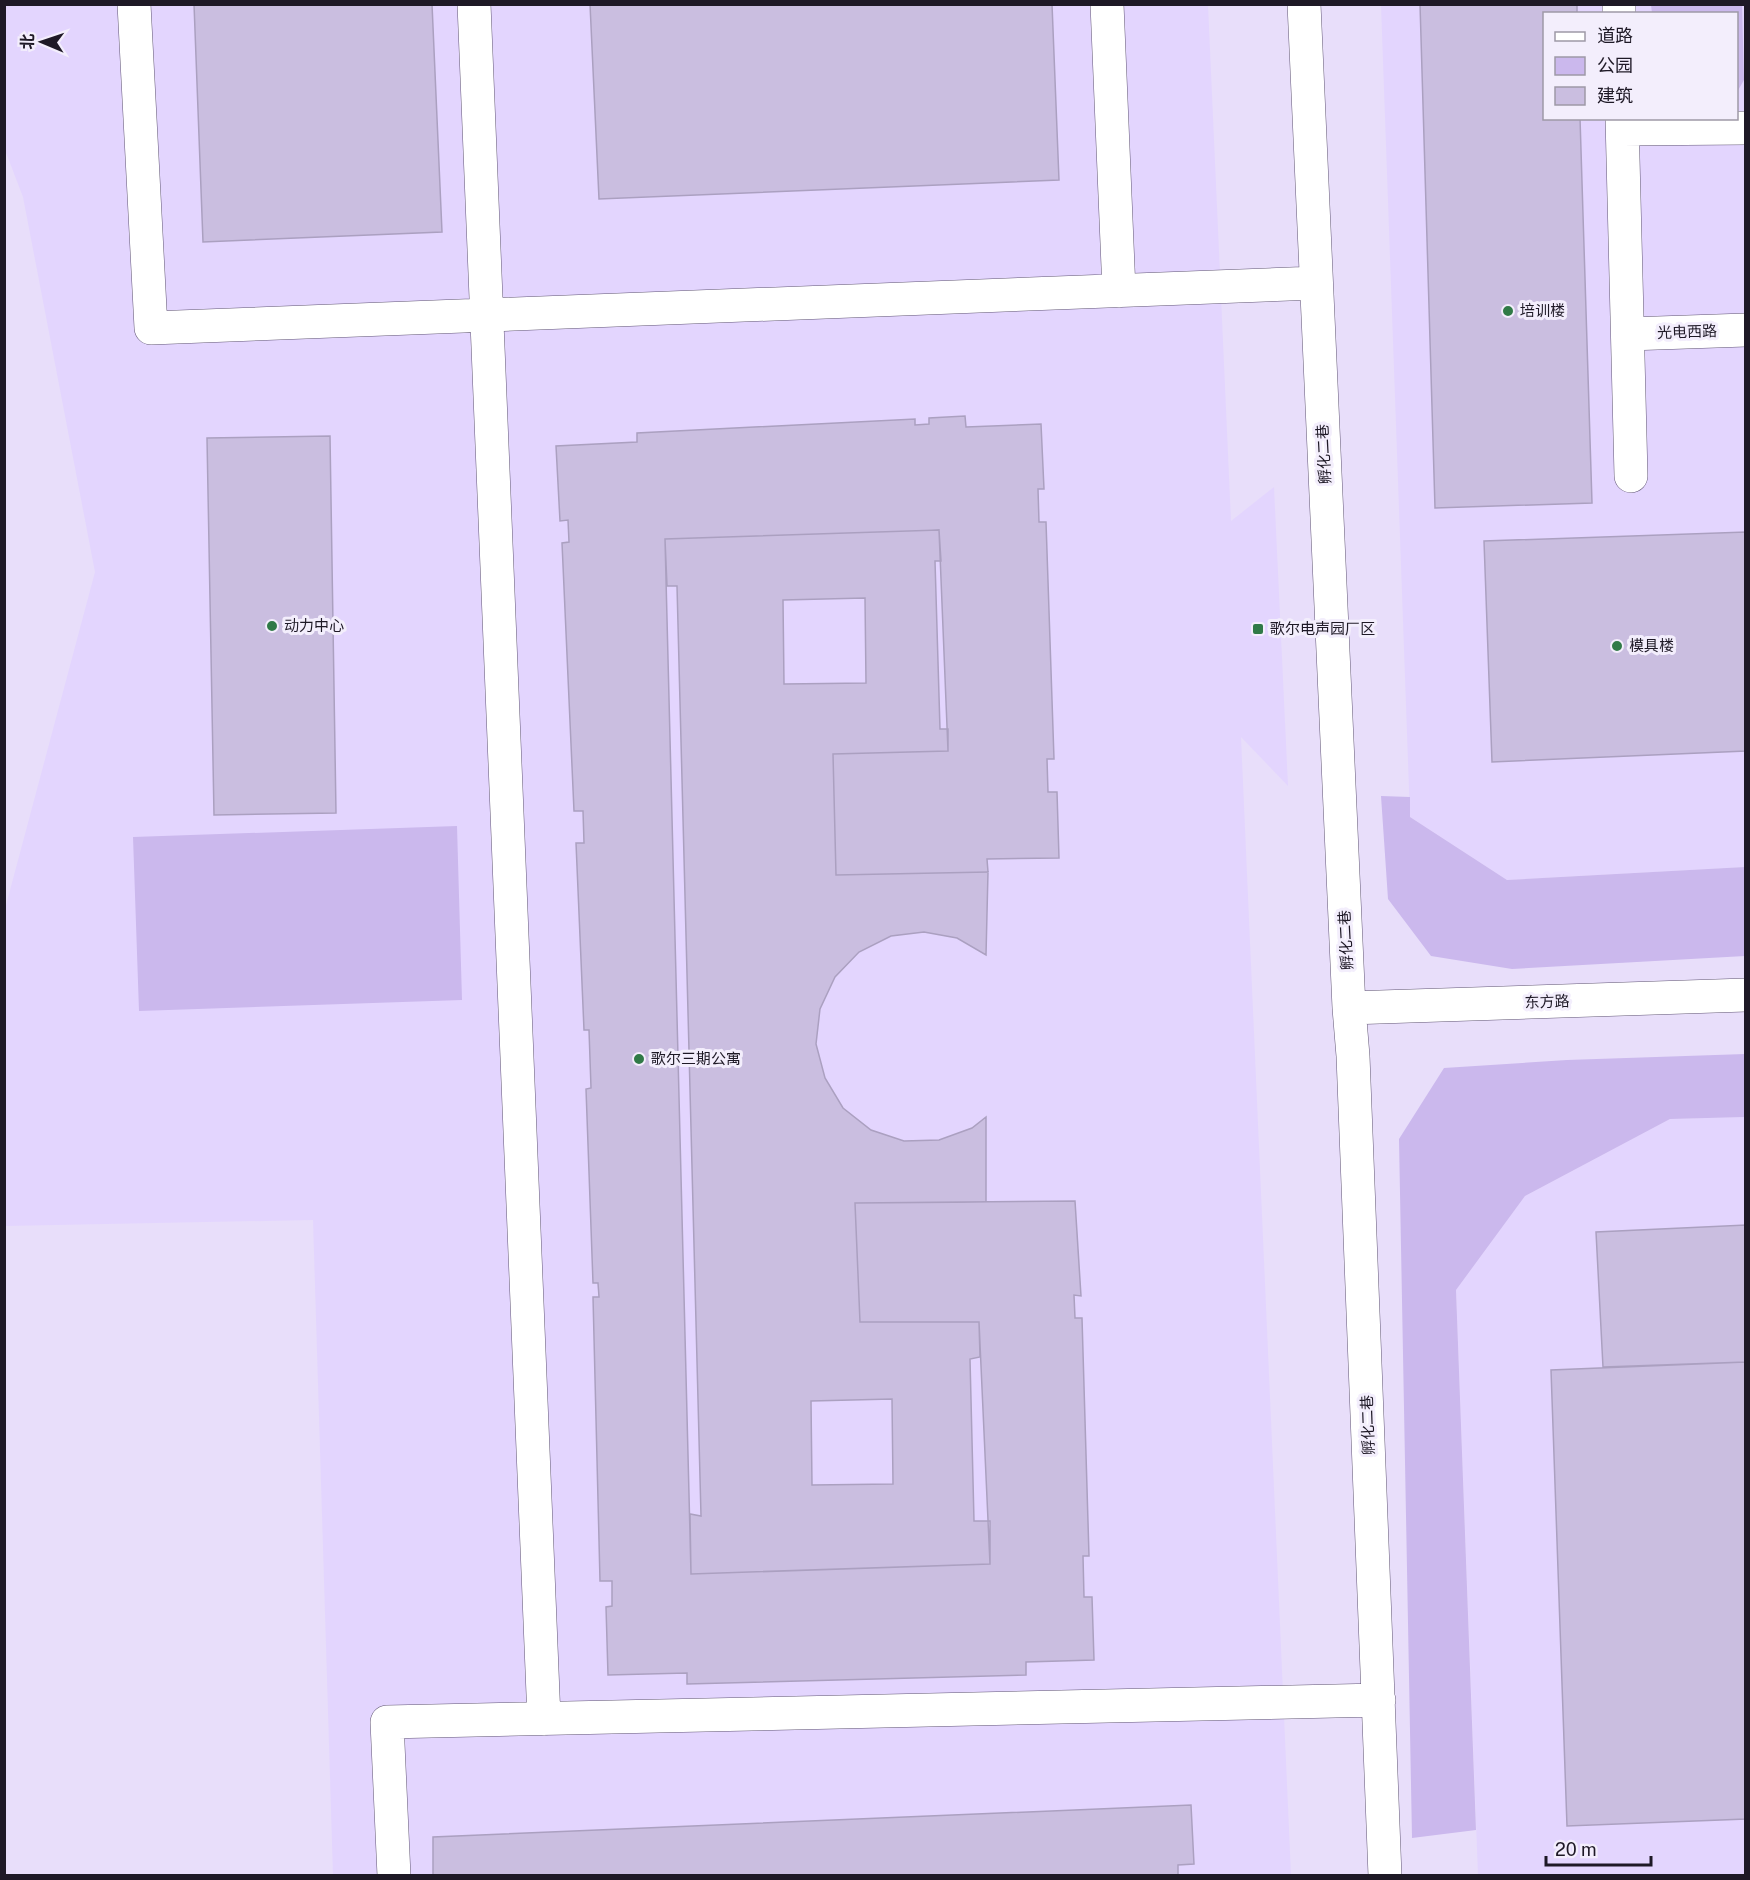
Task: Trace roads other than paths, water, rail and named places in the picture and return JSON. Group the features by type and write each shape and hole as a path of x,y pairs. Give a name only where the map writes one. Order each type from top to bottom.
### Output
{"street":[{"path":"134,4 151,328 1316,283"},
{"path":"474,4 544,1719"},
{"path":"1107,4 1119,291"},
{"name":"孵化二巷","path":"1304,4 1353,1056 1385,1875"},
{"path":"1631,476 1622,124 1746,128"},
{"name":"光电西路","path":"1628,334 1746,330"},
{"name":"东方路","path":"1349,1008 1746,995"},
{"path":"394,1875 387,1722 1379,1700"}],"place":[{"name":"培训楼","path":"1508,311"},
{"name":"动力中心","path":"272,626"},
{"name":"歌尔电声园厂区","path":"1258,629"},
{"name":"模具楼","path":"1617,646"},
{"name":"歌尔三期公寓","path":"639,1059"}]}
